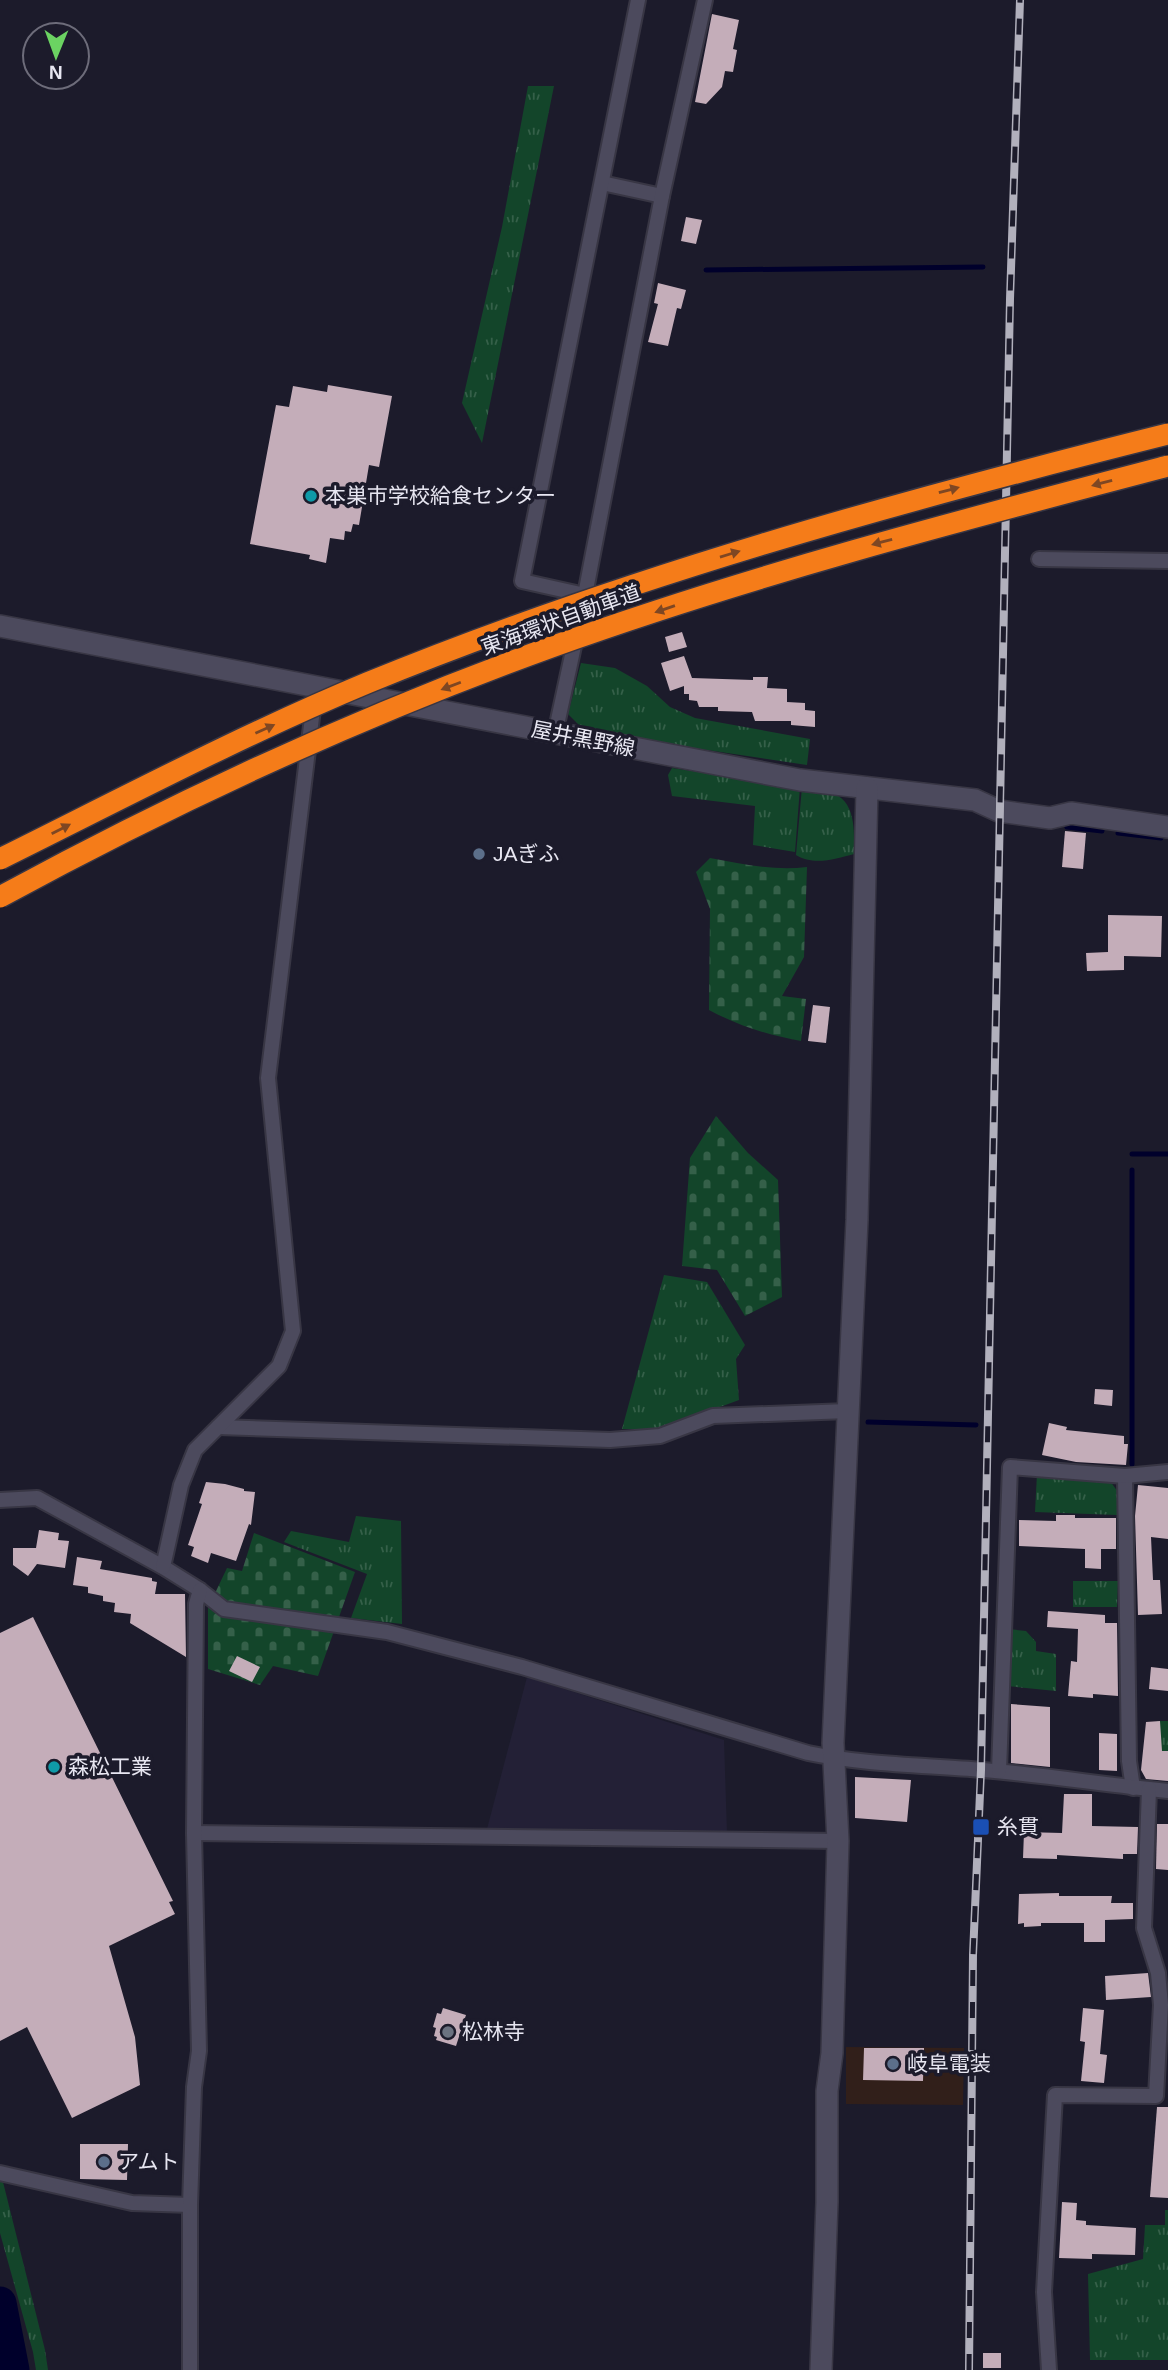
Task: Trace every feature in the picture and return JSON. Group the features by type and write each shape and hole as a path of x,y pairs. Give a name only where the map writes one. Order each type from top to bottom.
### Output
{"highway":[{"name":"東海環状自動車道","path":"0,859 224,748 366,684 609,593 879,509 1168,435"},
{"name":"東海環状自動車道","path":"0,897 75,856 235,776 399,705 554,646 711,593 875,544 1168,466"}],"street":[{"path":"585,595 522,581 638,0"},
{"path":"555,734 585,595 662,196 705,0"},
{"path":"602,183 662,196"},
{"path":"1039,559 1168,561"},
{"name":"屋井黒野線","path":"0,626 800,780 975,800 999,811 1050,818 1071,813 1168,827"},
{"path":"163,1567 181,1485 195,1450 279,1366 293,1331 268,1078 316,688"},
{"path":"821,2370 827,2202 827,2091 832,2053 838,1841 833,1743 857,1220 867,788"},
{"path":"218,1427 610,1440 660,1436 713,1416 848,1412"},
{"path":"999,1771 1010,1466 1125,1476 1168,1472"},
{"path":"1125,1476 1129,1761 1133,1788"},
{"path":"0,1500 37,1497 163,1567 224,1609 387,1632 522,1667 808,1753 875,1764 999,1771 1168,1791"},
{"path":"190,2370 190,2205 194,2087 199,2051 194,1833 196,1604 200,1590"},
{"path":"1049,2370 1044,2292 1055,2095 1156,2096 1161,2005 1158,1973 1161,1961 1144,1928 1149,1790"},
{"path":"194,1833 838,1841"},
{"path":"0,2173 132,2203 190,2205"}],"shaded area":[{"path":"527,1677 724,1740 727,1833 487,1829"},
{"path":"846,2047 964,2048 963,2105 846,2104"}],"green space":[{"path":"528,86 554,86 482,443 462,403 502,227"},
{"path":"581,663 615,668 647,686 670,707 695,718 810,739 807,765 667,744 581,727 568,714"},
{"path":"672,768 800,787 795,852 753,845 755,806 672,796 668,775"},
{"path":"802,787 829,792 845,802 852,817 854,854 817,861 796,855"},
{"path":"710,858 746,865 807,867 804,957 782,996 806,999 801,1041 754,1029 709,1010 710,909 696,872"},
{"path":"716,1116 748,1153 778,1180 782,1297 745,1316 717,1270 682,1266 690,1158"},
{"path":"664,1275 707,1282 745,1345 736,1359 739,1400 660,1429 622,1429"},
{"path":"1037,1474 1110,1481 1118,1492 1117,1515 1035,1512"},
{"path":"356,1516 401,1521 402,1624 351,1618 367,1574 284,1542 291,1531 349,1542"},
{"path":"254,1533 355,1572 318,1676 273,1666 260,1685 208,1669 208,1608 227,1568 242,1571"},
{"path":"1073,1581 1118,1581 1117,1607 1073,1607"},
{"path":"1008,1629 1026,1631 1036,1642 1036,1651 1056,1654 1056,1691 1007,1686"},
{"path":"1157,1721 1168,1721 1168,1756 1160,1756"},
{"path":"0,2181 3,2182 48,2370 36,2370 0,2233"},
{"path":"1165,2210 1168,2210 1168,2360 1090,2360 1088,2274 1143,2259 1145,2225 1165,2225"}],"building":[{"path":"712,14 739,20 733,49 737,50 733,72 725,71 722,87 706,104 695,102"},
{"path":"686,217 702,220 696,244 681,241"},
{"path":"658,283 686,290 681,309 677,308 668,346 648,342 658,304 654,303"},
{"name":"本巣市学校給食センター","path":"328,385 392,396 379,467 369,465 359,525 353,524 351,532 345,531 344,540 330,538 326,563 309,559 310,555 250,544 276,405 289,407 293,386 327,392"},
{"path":"682,632 687,647 669,652 665,637"},
{"path":"684,656 692,678 753,680 753,677 768,677 767,688 787,689 787,702 805,703 805,710 815,711 815,727 791,725 791,721 755,721 752,712 718,711 718,707 699,707 697,701 689,700 689,694 684,694 684,686 670,691 661,663"},
{"path":"1065,831 1086,833 1083,869 1062,867"},
{"path":"1108,915 1162,916 1161,957 1124,956 1124,970 1087,971 1086,953 1108,952"},
{"path":"813,1005 830,1007 826,1043 808,1041"},
{"path":"1095,1389 1113,1390 1112,1406 1094,1404"},
{"path":"1049,1423 1067,1427 1066,1430 1124,1436 1124,1444 1128,1444 1126,1465 1076,1462 1042,1455"},
{"path":"206,1482 255,1492 251,1525 249,1524 236,1561 211,1553 208,1563 191,1556 194,1547 188,1545 202,1504 199,1503"},
{"path":"1138,1485 1168,1488 1168,1539 1151,1537 1153,1580 1160,1580 1162,1614 1138,1615 1135,1516"},
{"path":"1056,1515 1116,1518 1116,1549 1101,1549 1101,1569 1085,1568 1085,1549 1019,1546 1019,1520 1056,1521"},
{"path":"39,1530 59,1533 58,1540 69,1541 65,1568 37,1564 28,1576 13,1565 13,1548 36,1548"},
{"path":"77,1557 102,1561 100,1569 152,1578 152,1581 157,1582 155,1594 185,1594 186,1657 130,1623 131,1614 114,1612 115,1603 103,1601 103,1596 88,1593 88,1587 73,1585"},
{"path":"1048,1611 1105,1615 1105,1623 1117,1623 1118,1696 1068,1696 1071,1661 1077,1662 1078,1629 1047,1627"},
{"name":"森松工業","path":"33,1617 173,1901 169,1902 175,1914 109,1946 135,2037 140,2085 72,2118 27,2027 0,2041 0,1633"},
{"path":"237,1656 260,1667 252,1682 229,1671"},
{"path":"1151,1667 1168,1669 1168,1691 1149,1689"},
{"path":"1011,1704 1050,1707 1050,1767 1011,1763"},
{"path":"1160,1721 1162,1751 1168,1751 1168,1781 1146,1779 1141,1770 1146,1722"},
{"path":"1099,1733 1117,1734 1117,1771 1099,1770"},
{"path":"855,1777 911,1780 907,1822 855,1818"},
{"path":"1064,1794 1092,1794 1092,1826 1138,1827 1137,1854 1123,1854 1123,1859 1057,1855 1057,1859 1023,1858 1024,1832 1062,1833"},
{"path":"1157,1824 1168,1824 1168,1870 1156,1869"},
{"path":"1059,1893 1059,1896 1112,1896 1111,1903 1133,1903 1133,1919 1105,1920 1105,1942 1084,1942 1084,1923 1041,1923 1041,1926 1024,1927 1024,1923 1018,1924 1019,1894"},
{"path":"1148,1973 1151,1997 1106,2000 1105,1976"},
{"name":"松林寺","path":"443,2008 466,2015 456,2046 436,2040 437,2037 434,2036 436,2028 433,2027 437,2013 441,2014"},
{"path":"1083,2008 1104,2010 1100,2054 1107,2055 1104,2083 1081,2081 1085,2042 1080,2041"},
{"name":"岐阜電装","path":"864,2048 924,2048 923,2081 863,2080"},
{"path":"1157,2107 1168,2107 1168,2198 1150,2197"},
{"name":"アムト","path":"80,2144 128,2144 127,2180 80,2179"},
{"path":"1062,2202 1077,2203 1076,2220 1086,2221 1086,2225 1136,2228 1135,2255 1092,2254 1092,2259 1059,2258"},
{"path":"983,2353 1001,2353 1001,2368 983,2368"}],"waterway":[{"path":"706,270 983,267"},
{"path":"1067,827 1102,831"},
{"path":"1118,833 1161,838"},
{"path":"1132,1154 1168,1154"},
{"path":"1132,1170 1132,1464"},
{"path":"868,1422 976,1425"},
{"path":"0,2303 13,2370"}],"railway":[{"path":"969,2370 973,1955 981,1770 1010,299 1020,0"}],"place":[{"name":"本巣市学校給食センター","path":"311,496"},
{"name":"JAぎふ","path":"479,854"},
{"name":"森松工業","path":"54,1767"},
{"name":"糸貫","path":"981,1827"},
{"name":"松林寺","path":"448,2032"},
{"name":"岐阜電装","path":"893,2064"},
{"name":"アムト","path":"104,2162"}]}
